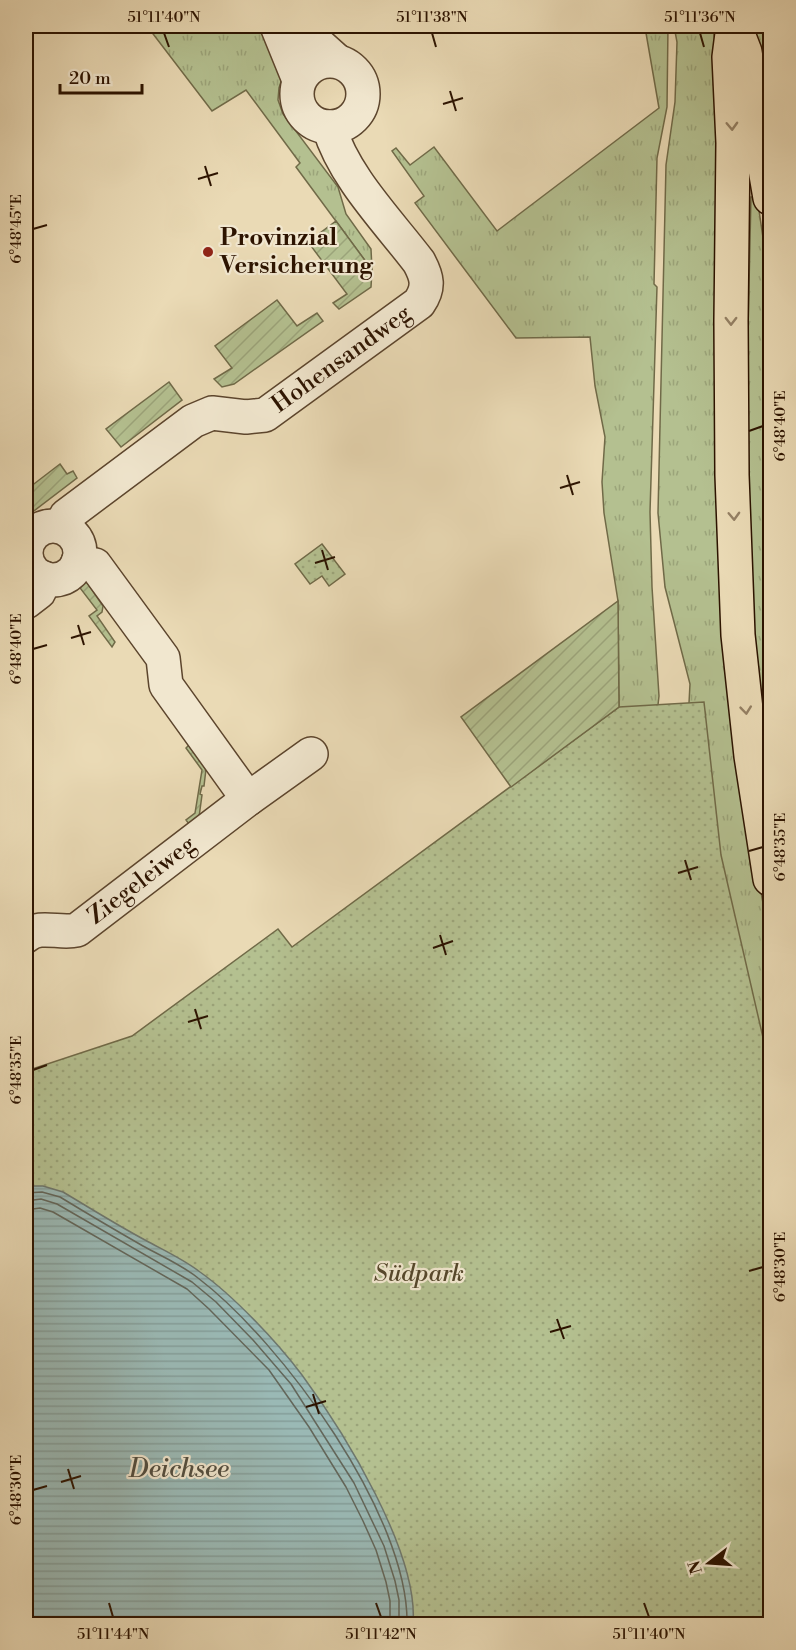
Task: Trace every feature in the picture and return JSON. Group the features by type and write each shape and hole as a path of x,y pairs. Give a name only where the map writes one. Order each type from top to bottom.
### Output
{"main road":[{"path":"734,26 745,52 771,198"},
{"path":"734,26 729,57 733,142 732,475 738,635 751,756 771,879"}],"street":[{"path":"277,26 299,80"},
{"path":"298,26 337,61 351,68 358,75 362,84 362,102 354,117 338,126 330,127 314,123 302,112 297,96 299,80 304,72 319,62 337,61"},
{"name":"Hohensandweg","path":"62,528 66,516 193,420 212,414 246,417 265,415 419,303 426,291 425,273 419,261 347,170 335,146 330,127"},
{"path":"51,526 62,528 71,533 77,541 78,562 64,577 54,579 35,590 35,572 28,564 26,554 28,544 33,535 41,529 51,526"},
{"path":"78,562 95,566 163,658 166,685 248,799"},
{"name":"Ziegeleiweg","path":"26,936 32,930 38,929 67,932 76,930 310,753"}],"green space":[{"path":"147,26 260,26 278,50 284,72 278,100 283,114 338,187 346,214 371,249 372,270 296,167 300,163 246,90 212,111"},
{"path":"657,26 668,26 667,107 657,158 654,284 657,287 650,512 659,696 653,748 377,952 619,707 618,601 604,513 602,482 605,437 595,386 590,337 516,338 415,203 424,196 392,151 396,148 410,165 434,147 497,231 659,108 646,33"},
{"path":"674,26 713,26 717,61 745,801 770,943 770,1291 685,779 690,684 665,587 658,513 666,165 675,102 677,42"},
{"path":"753,26 768,26 770,51 759,59"},
{"path":"751,197 757,197 770,285 763,523 770,643 770,782 761,718 749,581 747,374"},
{"path":"336,221 372,270 371,287 339,309 333,303 347,294 308,242"},
{"path":"277,300 297,326 317,313 323,321 234,384 222,387 214,379 232,368 215,346"},
{"path":"169,382 182,400 121,447 106,429"},
{"path":"60,464 67,474 73,471 77,478 26,517 26,490"},
{"path":"322,544 345,574 329,586 322,576 310,584 295,564"},
{"path":"86,581 103,606 102,612 97,616 115,642 112,647 89,616 97,610 77,584"},
{"path":"618,601 619,707 511,787 461,717"},
{"name":"Südpark","path":"704,702 721,855 770,1068 770,1624 26,1624 26,1071 132,1036 278,929 292,947 619,707"},
{"path":"189,745 206,769 204,786 200,794 202,795 199,817 189,824 186,820 195,813 202,770 186,748"}],"water":[{"name":"Deichsee","path":"43,1186 63,1192 193,1267 241,1306 280,1348 319,1399 376,1494 404,1563 412,1595 413,1624 26,1624 26,1188"}],"place":[{"name":"Provinzial Versicherung","path":"208,252"}]}
